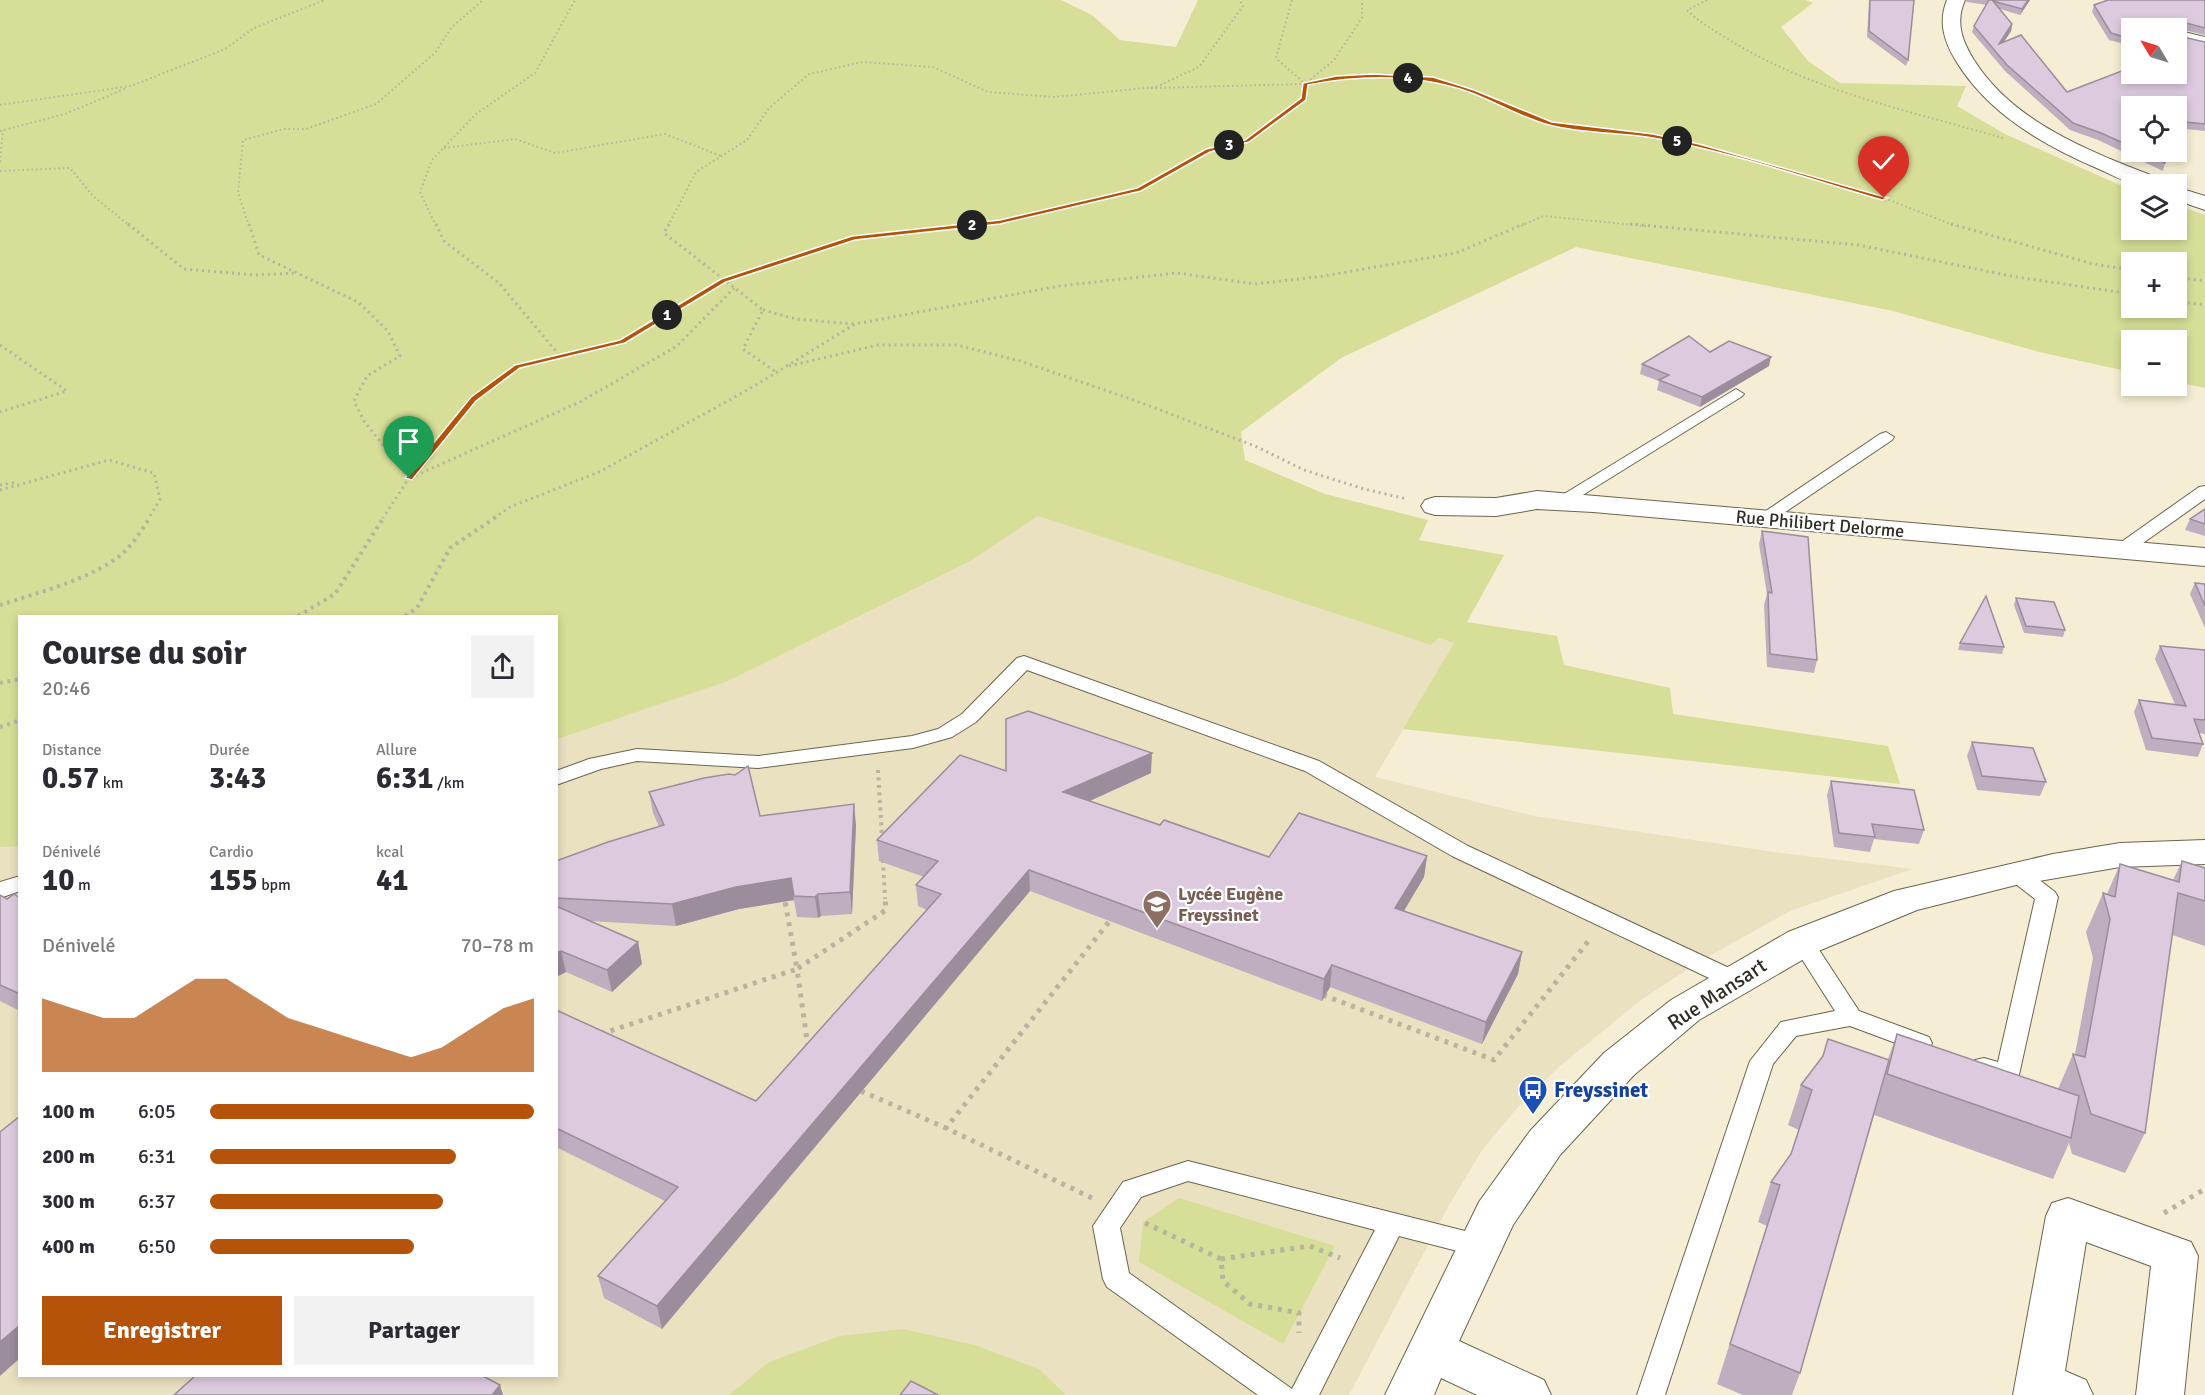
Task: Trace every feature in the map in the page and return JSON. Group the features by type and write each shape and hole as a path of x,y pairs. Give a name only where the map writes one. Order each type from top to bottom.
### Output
{"street":[{"path":"1956,0 1949,25 1954,40 1967,66 1999,101 2045,133 2097,161 2129,174"},
{"path":"2187,38 2205,42"},
{"path":"2187,197 2205,203"},
{"name":"Rue Philibert Delorme","path":"1435,506 1496,507 1537,500 2205,557"},
{"name":"Rue Mansart","path":"1409,1395 1495,1215 1545,1143 1618,1064 1685,1010 1802,942 1907,900 2016,873 2120,855 2205,852"},
{"path":"2048,1391 2068,1216 2175,1256 2160,1395"},
{"path":"1432,1351 1527,1395"}],"lane":[{"path":"1559,502 1736,394"},
{"path":"1763,519 1886,437"},
{"path":"2123,549 2205,491"},
{"path":"558,778 596,764 637,755 758,762 913,742 945,733 969,718 1023,662 1312,766 1460,851 1734,980"},
{"path":"1651,1395 1762,1061 1789,1028 1851,1017 2007,1075 2047,897 2016,873"},
{"path":"0,890 18,884"},
{"path":"1802,942 1851,1017"},
{"path":"1281,1395 1117,1279 1106,1226 1132,1189 1188,1171 1481,1246"},
{"path":"1304,1395 1392,1224"}],"path":[{"path":"0,162 1,130 97,102 225,49 254,28 325,0"},
{"path":"409,478 364,421 354,401 367,376 400,356 388,332 358,303 259,255 238,193 243,140 284,129 306,129 376,104 435,53 451,28 483,0"},
{"path":"560,357 499,284 444,242 420,192 432,160 476,114 535,73 575,0"},
{"path":"1151,88 1199,67 1243,6 1240,0"},
{"path":"1292,0 1276,58 1305,84"},
{"path":"300,615 335,594 409,478 473,399 518,367 623,341 724,280 854,238 1000,222 1139,189 1208,150 1247,141 1304,99 1305,84 1334,60 1362,18 1362,0"},
{"path":"1707,0 1687,10 1697,20 1758,58 1821,85 2011,140"},
{"path":"2121,268 2093,264 1954,225 1884,198 1731,154 1653,136 1550,124 1472,91 1433,79 1372,76 1336,78 1305,84 1151,88 1054,97 988,92 933,67 863,62 809,74 768,108 747,140 696,172 664,233 764,310 796,319 855,324 1059,286 1177,273 1255,284 1324,276 1456,253 1543,216 1858,245 2016,277 2121,292"},
{"path":"0,105 131,86"},
{"path":"444,148 515,139 555,153 664,134 722,156"},
{"path":"0,171 70,168 93,196 184,269 255,274 297,273"},
{"path":"2187,279 2205,281"},
{"path":"409,478 580,402 667,352 677,346 734,288"},
{"path":"2187,303 2205,305"},
{"path":"764,310 743,349 776,372"},
{"path":"406,615 417,608 450,548 510,507 599,472 776,372 855,324"},
{"path":"0,345 67,392 0,412"},
{"path":"783,367 878,345 957,345 1020,362 1131,399 1255,446 1304,470 1364,489 1435,506"},
{"path":"0,488 109,460 154,473 160,499 146,526 122,554 99,567 0,605"},
{"path":"0,683 18,679"},
{"path":"0,727 18,721"},
{"path":"876,747 882,840"},
{"path":"592,1037 797,969 886,910 883,852"},
{"path":"785,901 809,1055"},
{"path":"945,1128 1114,915"},
{"path":"1315,992 1494,1060 1606,920"},
{"path":"861,1091 945,1128 1221,1259 1310,1246 1369,1267"},
{"path":"1221,1259 1223,1281 1250,1304 1299,1313 1299,1350 1317,1367"}],"shaded area":[{"name":"Lycée Eugène Freyssinet","path":"1038,516 1431,645 1439,638 1454,643 1375,777 1534,816 1774,852 1913,869 1790,911 1697,963 1641,1000 1559,1067 1518,1107 1482,1150 1448,1207 1349,1395 0,1395 0,843 18,836 18,1377 558,1377 558,616 969,561"}],"green space":[{"path":"0,0 1061,0 1092,15 1120,40 1176,47 1198,0 1805,0 1813,3 1781,27 1808,61 1840,83 1966,86 1957,106 2005,134 2121,186 2121,240 2187,240 2187,209 2205,215 2205,388 2187,384 2187,330 2121,330 2121,370 2039,352 1893,311 1576,247 1341,358 1241,432 1245,460 1325,494 1428,520 1419,540 1504,555 1467,622 1557,636 1564,665 1670,688 1673,714 1888,746 1900,784 1403,729 1454,643 1439,638 1431,645 1038,516 970,561 728,681 558,739 558,615 18,615 18,846 0,847"},
{"path":"1179,1198 1335,1246 1283,1344 1139,1262 1143,1222"},
{"path":"903,1329 975,1345 1039,1369 1066,1395 729,1395 769,1362 840,1336"}],"building":[{"path":"1870,0 1914,0 1908,60 1869,31"},
{"path":"1989,0 2028,0 2022,9 1993,1 2012,24 1999,44 2021,35 2067,92 2121,71 2121,84 2187,84 2187,38 2205,42 2205,124 2187,122 2187,96 2121,96 2121,142 2073,123 2007,65 1974,26"},
{"path":"2108,0 2205,0 2205,28 2187,23 2187,18 2121,18 2121,36 2111,33 2094,5"},
{"path":"1689,336 1710,352 1729,341 1771,357 1702,397 1659,380 1669,375 1642,364"},
{"path":"2205,509 2205,524 2190,519"},
{"path":"1762,531 1808,537 1817,660 1770,654 1768,592 1772,593"},
{"path":"2195,583 2205,584 2205,606"},
{"path":"1986,596 2004,647 1960,643"},
{"path":"2016,598 2054,602 2065,630 2026,626"},
{"path":"2160,646 2205,650 2205,720 2194,719 2203,744 2152,738 2139,700 2186,706"},
{"path":"1028,711 1152,753 1063,792 1160,825 1164,820 1269,857 1299,813 1427,856 1395,908 1522,952 1486,1022 1332,965 1324,979 1029,870 657,1306 598,1276 678,1187 558,1129 558,1011 756,1101 941,894 916,885 938,861 877,840 960,755 1006,771 1006,719"},
{"path":"1972,742 2033,748 2046,782 1982,776"},
{"path":"748,766 760,816 854,804 850,892 818,894 815,897 794,896 791,878 736,887 672,904 558,898 558,860 664,825 649,792 704,778 735,775"},
{"path":"1831,781 1914,790 1924,830 1872,824 1875,837 1839,833"},
{"path":"2182,861 2205,868 2205,901 2178,893 2145,1133 2091,1114 2073,1054 2085,1057 2110,919 2103,893 2115,897 2120,864 2179,882"},
{"path":"14,894 18,897 18,993 0,985 0,895 7,899"},
{"path":"558,907 638,942 607,970 561,951 558,952"},
{"path":"1897,1034 2079,1096 2071,1138 1887,1074"},
{"path":"1828,1039 1889,1060 1800,1373 1730,1344 1780,1185 1771,1182 1791,1154 1812,1090 1801,1085 1823,1056"},
{"path":"18,1118 18,1327 0,1342 0,1132"},
{"path":"194,1377 485,1377 500,1385 492,1395 174,1395"},
{"path":"911,1381 938,1395 900,1395"}],"place":[{"name":"Lycée Eugène Freyssinet","path":"1157,930"},
{"name":"Freyssinet","path":"1533,1116"}],"route":[{"path":"409,478 473,399 518,367 623,341 724,280 854,238 1000,222 1139,189 1208,150 1247,141 1304,99 1305,84 1336,78 1372,76 1433,79 1472,91 1550,124 1653,136 1699,146 1884,198"}]}
